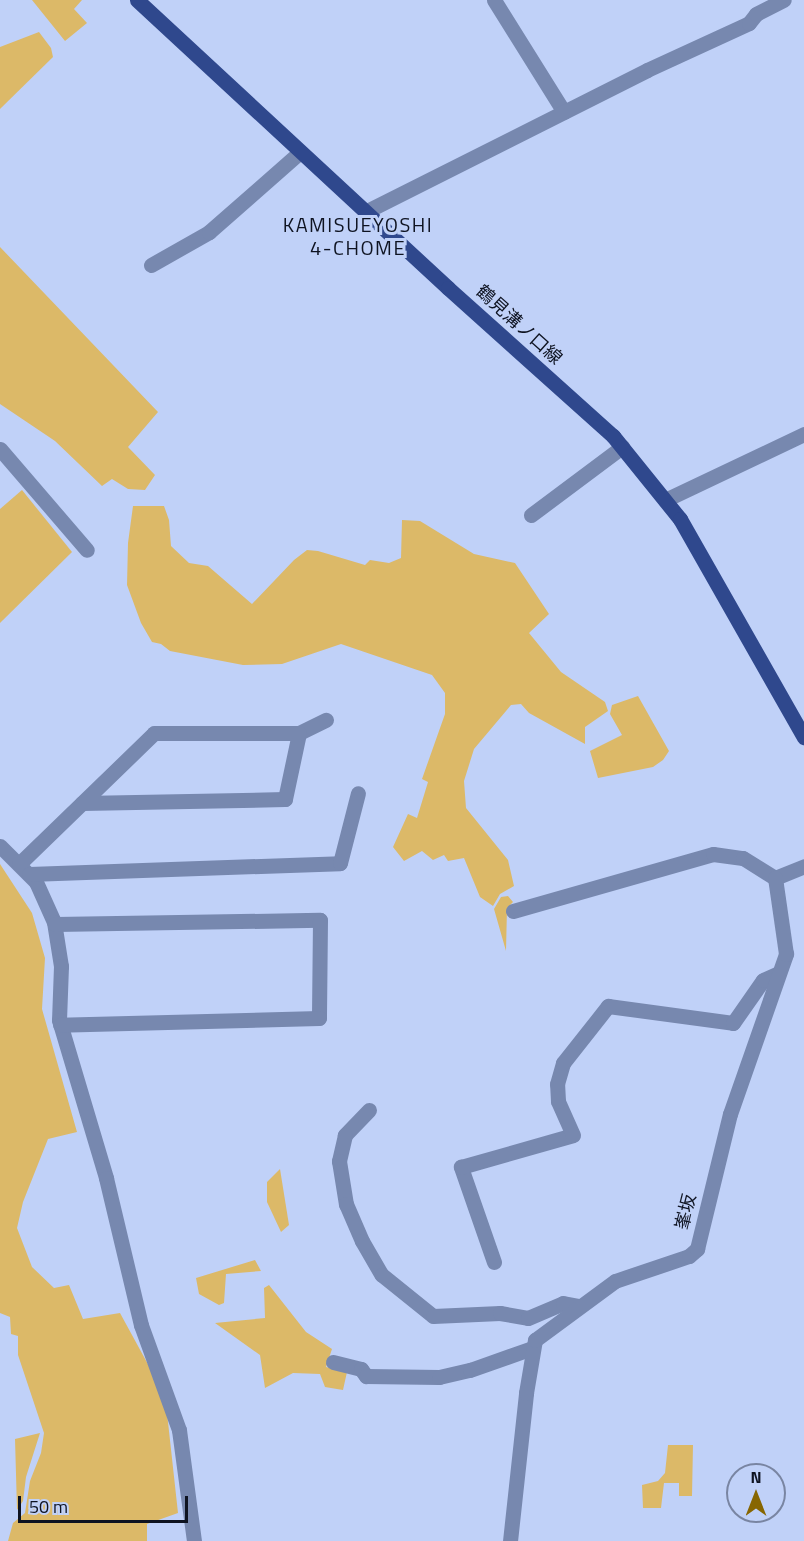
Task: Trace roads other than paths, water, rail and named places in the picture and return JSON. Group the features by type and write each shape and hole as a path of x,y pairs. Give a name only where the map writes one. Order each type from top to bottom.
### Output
{"main road":[{"name":"鶴見溝ノ口線","path":"137,0 365,212 613,436 680,519 804,737"}],"street":[{"path":"494,0 564,111"},
{"path":"365,212 564,111 749,23 756,14 784,0"},
{"path":"151,265 209,232 300,152"},
{"path":"665,500 804,434"},
{"path":"531,515 622,447"},
{"path":"0,449 87,550"},
{"path":"24,869 82,803 154,733 299,733 326,720"},
{"path":"82,803 285,799 299,733"},
{"path":"24,869 340,863 358,793"},
{"path":"0,846 24,869 45,898 55,924 61,966 60,1025 106,1178 141,1325 179,1430 194,1541"},
{"path":"513,910 712,854 743,858 775,878 804,866"},
{"name":"峯坂","path":"532,1348 535,1340 615,1281 689,1256 697,1249 730,1114 786,954 775,878"},
{"path":"55,924 320,920 319,1018 60,1025"},
{"path":"495,1262 461,1167 573,1135 558,1101 557,1084 563,1063 608,1006 733,1023 763,980 779,973"},
{"path":"369,1110 345,1135 339,1161 346,1204 362,1241 382,1275 433,1316 500,1313 528,1318 563,1303 579,1306"},
{"path":"333,1362 361,1369 366,1376 439,1377 470,1370 532,1348 510,1541"}],"district":[{"name":"KAMISUEYOSHI 4-CHOME","path":"358,236"}]}
